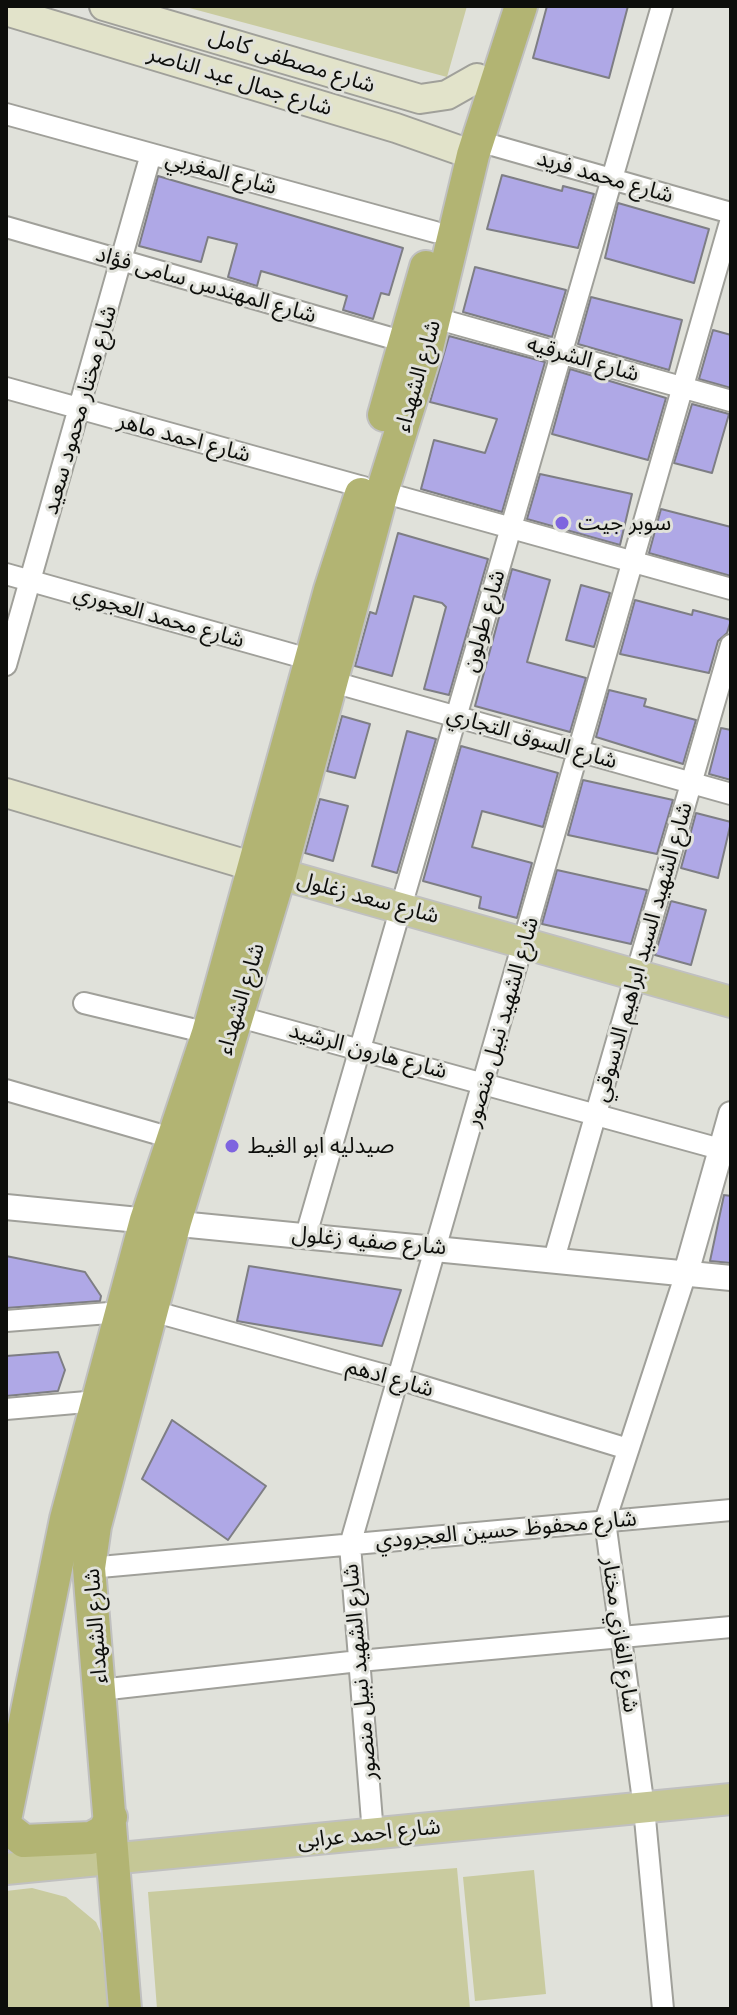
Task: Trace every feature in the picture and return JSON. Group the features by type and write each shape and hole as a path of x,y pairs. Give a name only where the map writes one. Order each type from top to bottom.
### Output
{"highway":[{"name":"شارع الشهداء","path":"372,490 435,318 469,149 477,78 499,6"},
{"name":"شارع الشهداء","path":"160,1221 236,1016 268,871 372,490 405,342 435,232 521,6"},
{"name":"شارع الشهداء","path":"125,2009 89,1568 137,1312 160,1221 175,1139 208,1033 268,871"},
{"name":"شارع الشهداء","path":"6,1815 66,1519 98,1401 137,1312"},
{"path":"6,1827 24,1841 91,1838 104,1831 111,1817"}],"main road":[{"name":"شارع مصطفى كامل","path":"104,6 420,99 447,95 477,78"},
{"name":"شارع جمال عبد الناصر","path":"6,11 469,149"},
{"name":"شارع سعد زغلول","path":"6,793 731,1002"},
{"name":"شارع احمد عرابى","path":"6,1869 731,1799"}],"street":[{"name":"شارع طولون","path":"306,1235 662,6"},
{"name":"شارع المغربي","path":"6,114 435,232"},
{"name":"شارع محمد فريد","path":"469,149 612,179 731,213"},
{"name":"شارع مختار محمود سعيد","path":"6,665 151,154"},
{"name":"شارع الشهيد نبيل منصور","path":"373,1834 350,1545 731,219"},
{"name":"شارع المهندس سامى فؤاد","path":"6,227 405,342"},
{"name":"شارع الشرقيه","path":"435,318 731,401"},
{"name":"شارع احمد ماهر","path":"6,388 731,589"},
{"name":"شارع محمد العجوري","path":"6,574 322,671"},
{"name":"شارع الشهيد السيد ابراهيم الدسوقي","path":"554,1259 731,645"},
{"name":"شارع السوق التجاري","path":"322,671 456,716 731,794"},
{"path":"84,1003 208,1033"},
{"name":"شارع هارون الرشيد","path":"236,1016 726,1150"},
{"path":"6,1090 175,1139"},
{"path":"686,1273 726,1150 731,1114"},
{"name":"شارع صفيه زغلول","path":"6,1207 731,1278"},
{"name":"شارع الغازي مختار","path":"663,2009 644,1808 605,1521 686,1273"},
{"name":"شارع ادهم","path":"6,1321 137,1312 399,1379 628,1449"},
{"path":"6,1409 98,1401"},
{"name":"شارع محفوظ حسين العجرودي","path":"89,1568 731,1510"},
{"path":"100,1690 359,1661 731,1627"}],"green space":[{"path":"182,6 467,6 447,77"},
{"path":"457,1868 470,2009 157,2009 148,1892"},
{"path":"534,1870 546,1994 475,2001 463,1877"},
{"path":"32,1888 66,1897 96,1922 110,1953 115,2009 6,2009 6,1891"}],"building":[{"path":"547,6 628,6 609,78 533,58"},
{"path":"502,175 562,191 563,186 594,194 578,248 487,229"},
{"path":"158,176 403,248 389,295 381,293 373,319 343,310 347,296 261,271 257,286 228,277 237,244 208,237 201,262 139,246"},
{"path":"618,203 709,229 694,283 605,258"},
{"path":"475,267 566,290 552,337 463,312"},
{"path":"591,297 682,320 669,370 578,344"},
{"path":"713,330 731,335 731,388 699,379"},
{"path":"449,336 545,362 502,512 421,489 434,440 485,453 497,419 430,402"},
{"path":"570,369 666,398 648,460 552,434"},
{"path":"692,404 729,414 712,473 674,463"},
{"path":"540,474 632,494 620,545 527,519"},
{"path":"661,509 731,527 731,576 649,553"},
{"path":"398,533 488,559 449,695 424,689 446,607 442,603 414,596 392,676 355,666 370,612 376,614"},
{"path":"512,569 550,580 527,662 586,678 570,732 475,706"},
{"path":"581,585 610,593 594,647 566,640"},
{"path":"635,600 692,615 693,610 731,620 727,633 718,641 709,673 620,654"},
{"path":"609,690 646,699 644,706 696,720 683,764 596,737"},
{"path":"342,716 370,724 355,778 327,771"},
{"path":"721,728 731,730 731,780 709,774"},
{"path":"407,731 436,739 397,873 372,866"},
{"path":"461,746 558,773 543,827 482,811 472,847 532,863 517,918 479,908 481,897 423,881"},
{"path":"583,780 673,800 657,854 568,835"},
{"path":"320,799 348,806 333,861 305,853"},
{"path":"696,813 731,822 718,878 681,868"},
{"path":"557,870 647,890 631,944 542,924"},
{"path":"671,901 706,910 691,965 655,955"},
{"path":"724,1195 731,1196 731,1263 710,1261"},
{"path":"6,1256 85,1272 101,1296 100,1301 6,1308"},
{"path":"249,1266 401,1290 382,1346 237,1321"},
{"path":"58,1352 65,1370 58,1391 6,1396 6,1356"},
{"path":"172,1420 266,1486 228,1540 142,1479"}],"place":[{"name":"سوبر جيت","path":"562,523"},
{"name":"صيدليه ابو الغيط","path":"232,1146"}]}
